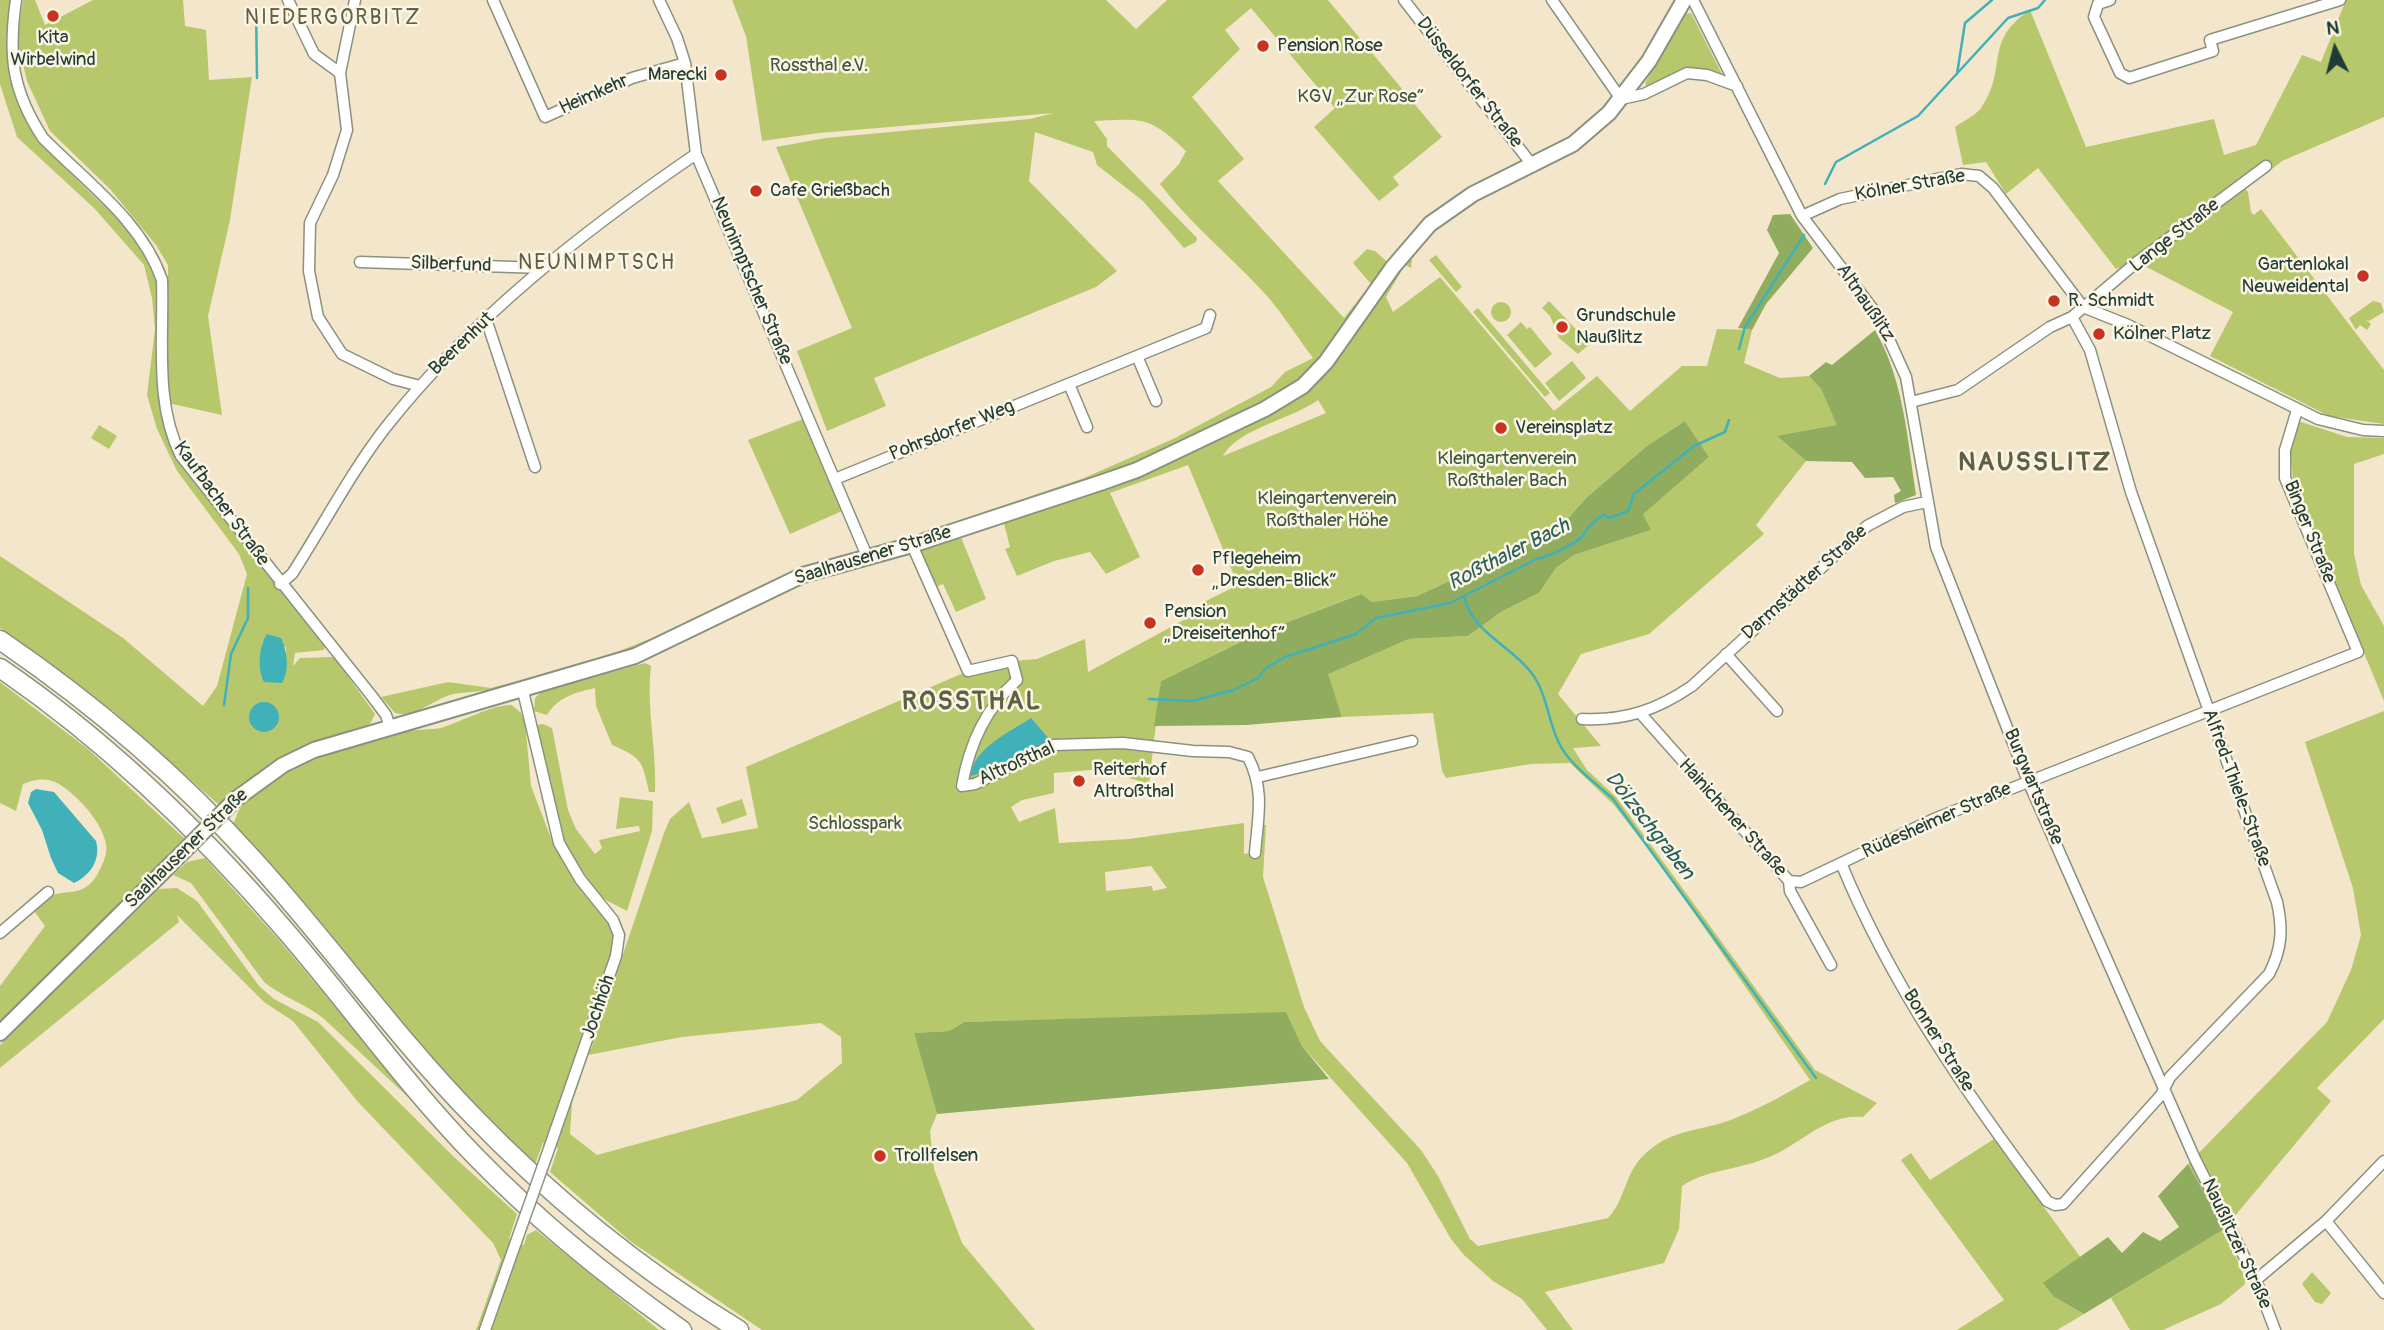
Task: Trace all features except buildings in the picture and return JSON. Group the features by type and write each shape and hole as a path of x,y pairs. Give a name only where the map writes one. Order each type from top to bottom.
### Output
{"highway":[{"path":"0,640 109,723 183,788 251,856 416,1052 496,1140 605,1237 662,1280 739,1330"},
{"path":"0,668 116,758 234,873 482,1163 591,1261 682,1330"}],"street":[{"name":"Kaufbacher Straße","path":"16,0 11,35 13,66 23,104 31,120 51,146 138,232 157,265 162,281 163,407 181,456 280,584 371,695 386,715 390,727"},
{"path":"288,0 314,54 341,73"},
{"path":"355,0 341,73 347,130 333,175 310,223 307,256 318,317 342,354 393,379 420,386"},
{"name":"Heimkehr","path":"493,0 545,117 632,78 685,63"},
{"name":"Neunimptscher Straße","path":"659,0 677,38 685,63 696,154 867,556"},
{"name":"Düsseldorfer Straße","path":"1404,0 1533,166"},
{"path":"1552,0 1621,99 1644,94 1687,73 1707,75 1737,86"},
{"name":"Saalhausener Straße","path":"0,1033 236,799 299,757 390,727 523,691 655,649 763,592 803,575 912,545 1137,470 1233,425 1293,392 1326,362 1393,267 1430,224 1473,194 1573,144 1621,99 1650,61 1684,0"},
{"name":"Altnaußlitz","path":"1693,0 1802,216 1882,324 1897,353 1910,402"},
{"path":"2110,0 2098,4 2094,17 2120,73 2129,78 2214,51 2210,40 2340,1"},
{"name":"Beerenhut","path":"280,584 292,574 384,430 420,386 486,319 543,268 624,203 696,154"},
{"name":"Lange Straße","path":"2083,307 2266,166"},
{"name":"Kölner Straße","path":"1802,216 1840,199 1961,174 1979,176 1993,188 2083,307"},
{"name":"Silberfund","path":"359,262 543,268"},
{"path":"1910,402 1958,390 2027,342 2072,317 2083,307 2128,325 2297,410 2338,426 2384,431"},
{"name":"Pohrsdorfer Weg","path":"835,479 1206,328 1210,316"},
{"name":"Alfred-Thiele-Straße","path":"2055,1205 2063,1204 2161,1095 2164,1086 2269,974 2279,954 2282,925 2277,902 2131,492 2090,350 2072,317"},
{"path":"486,319 535,467"},
{"path":"1137,356 1156,401"},
{"path":"1069,384 1087,427"},
{"name":"Burgwartstraße","path":"1910,402 1936,547 2028,781 2195,1158"},
{"name":"Binger Straße","path":"2297,410 2285,450 2286,478 2358,652"},
{"name":"Darmstädter Straße","path":"1582,719 1607,720 1641,714 1668,702 1692,686 1867,526 1903,507 1927,502"},
{"name":"Altroßthal","path":"912,545 968,671 1012,661 1017,680 997,698 975,739 962,786 975,784 1053,745 1096,741 1193,751 1229,751 1248,757 1258,777"},
{"name":"Rüdesheimer Straße","path":"1789,881 1801,882 1934,819 2358,652"},
{"name":"Darmstädter Straße","path":"1726,654 1777,711"},
{"name":"Jochhöh","path":"485,1330 616,956 619,935 613,920 580,879 559,843 523,691"},
{"name":"Hainichener Straße","path":"1641,714 1789,881 1790,891 1831,965"},
{"path":"1255,853 1260,800 1258,777 1412,741"},
{"name":"Bonner Straße","path":"1841,863 1885,953 1938,1045 1995,1132 2047,1201 2055,1205"},
{"path":"0,933 48,892"},
{"name":"Naußlitzer Straße","path":"2195,1158 2256,1280 2274,1330"},
{"path":"2256,1280 2326,1221 2384,1161"},
{"path":"2326,1221 2384,1293"}],"green space":[{"path":"0,0 12,0 9,35 11,65 16,91 25,114 55,156 128,231 147,257 155,274 159,298 158,364 162,414 166,431 180,463 325,646 324,650 295,653 293,666 300,658 334,657 375,714 370,724 308,747 270,766 235,790 219,805 113,711 0,628 0,556 123,638 203,706 217,686 247,574 239,554 177,471 157,429 147,395 155,329 152,298 144,265 95,209 17,137 0,84","holes":["262,642 286,647 285,678 261,677"]},
{"path":"23,0 35,0 45,25 93,0 183,0 185,26 206,30 209,80 252,77 230,220 208,316 222,415 168,403 168,265 156,245 110,189 50,131 27,81 17,40"},
{"path":"732,0 1106,0 1136,29 1167,0 1328,0 1442,137 1393,177 1399,185 1379,201 1314,127 1335,108 1251,8 1225,30 1240,49 1192,97 1244,159 1218,181 1344,318 1371,284 1353,263 1367,249 1375,251 1393,267 1414,241 1411,268 1405,265 1386,297 1393,312 1440,277 1554,411 1597,376 1630,411 1682,366 1707,366 1717,329 1752,330 1744,363 1780,378 1809,376 1821,389 1838,425 1778,437 1806,461 1756,525 1764,534 1649,634 1581,654 1558,694 1601,746 1573,748 1587,770 1616,797 1815,1070 1877,1103 1863,1117 1849,1117 1824,1125 1777,1154 1711,1173 1682,1186 1679,1229 1664,1263 1545,1292 1573,1330 1547,1330 1522,1299 1493,1281 1464,1255 1451,1239 1407,1163 1302,1046 1286,1013 964,1022 949,1031 914,1033 937,1114 930,1131 934,1169 962,1243 1035,1330 762,1330 630,1241 550,1172 558,1148 543,1143 535,1164 455,1083 309,908 233,823 239,810 272,781 317,758 408,731 441,728 486,710 512,705 521,713 525,722 531,786 554,846 559,843 619,935 586,1045 591,1049 664,833 670,819 689,802 702,838 758,828 746,767 968,671 1002,662 1037,659 1085,639 1088,672 1204,609 1202,603 1238,585 1188,465 1110,493 1140,557 1106,574 1090,552 1054,561 1017,576 1005,549 1010,547 1002,516 988,511 1084,478 1173,439 1271,387 1285,372 1313,358 1268,297 1160,184 1179,164 1186,151 1162,131 1144,122 1094,121 1107,139 1107,146 1197,238 1196,242 1184,248 1143,201 1097,165 1093,152 1035,132 1029,181 1117,271 1096,287 874,378 886,406 827,431 797,351 852,328 776,147 826,138 1030,119 1054,113 819,133 762,141 746,36","holes":["1318,400 1326,413 1223,456 1230,447 1252,431","1685,421 1709,457 1642,514 1651,530 1574,555 1556,568 1539,593 1501,612 1468,636 1409,639 1327,674 1342,717 1433,713 1442,771 1446,778 1531,764 1570,763 1614,805 1660,864 1810,1080 1747,1113 1725,1122 1675,1135 1652,1148 1635,1165 1618,1204 1608,1218 1478,1246 1470,1239 1438,1176 1421,1150 1320,1041 1304,1007 1263,877 1266,825 1258,824 1255,852 1244,854 1244,823 1129,839 1059,843 1055,808 1019,822 1011,807 1022,800 1054,793 1054,773 1103,769 1106,775 1126,777 1149,784 1161,681 1259,633 1360,594 1372,602 1417,596 1557,531 1586,498 1648,445","1151,866 1167,888 1153,891 1152,886 1106,891 1105,872","821,1023 841,1037 842,1063 797,1100 597,1155 570,1134 572,1103 588,1055 682,1037"]},
{"path":"2346,0 2384,0 2384,117 2282,161 2272,169 2266,166 2242,184 2248,192 2251,212 2254,215 2261,209 2384,370 2384,424 2329,416 2210,356 2233,312 2137,262 2116,269 2038,168 2006,194 1986,162 1963,165 1955,127 1981,108 1994,80 2006,33 2030,10 2086,147 2214,119 2224,155 2256,145 2302,55 2321,62"},
{"path":"1691,13 1722,74 1720,76 1700,70 1683,71 1647,87 1645,83 1685,14"},
{"path":"1790,214 1813,248 1766,304 1752,330 1738,328 1779,253 1767,230 1773,215"},
{"path":"1436,255 1462,287 1456,292 1429,260"},
{"path":"1549,301 1590,344 1578,354 1559,338 1550,316 1542,308"},
{"path":"2373,301 2381,303 2384,312 2369,321 2365,319 2371,324 2367,330 2360,325 2356,330 2349,318"},
{"path":"1501,302 1508,305 1511,312 1508,319 1501,322 1494,319 1491,312 1494,305"},
{"path":"1478,308 1550,393 1545,397 1473,312"},
{"path":"1521,322 1527,329 1530,327 1552,354 1535,368 1507,335"},
{"path":"1875,330 1885,349 1898,390 1916,495 1895,503 1894,495 1901,491 1893,477 1865,478 1852,462 1806,461 1777,436 1837,425 1821,389 1809,376 1826,362 1832,365"},
{"path":"1572,361 1586,378 1559,401 1545,383"},
{"path":"803,419 842,511 790,534 748,440"},
{"path":"1685,421 1709,457 1643,514 1651,530 1574,555 1556,568 1539,593 1501,612 1468,636 1409,639 1328,674 1342,717 1246,725 1154,726 1161,681 1259,633 1361,594 1372,602 1417,596 1557,531 1586,498 1648,445"},
{"path":"2298,421 2347,437 2384,438 2384,454 2354,464 2354,554 2361,585 2384,626 2384,701 2293,482 2290,443"},
{"path":"99,425 117,436 109,449 91,438"},
{"path":"958,530 986,599 956,612 943,584 931,589 912,545"},
{"path":"660,635 651,644 580,667 532,681 484,691 452,694 412,713 395,713 381,697 448,682 491,688 591,662"},
{"path":"645,663 651,666 655,792 649,792 639,761 612,745 596,706 595,688 561,700 547,715 534,711 535,698 541,692"},
{"path":"0,682 88,749 185,839 166,857 168,860 0,1024 0,986 45,926 34,911 50,896 87,887 99,871 106,848 103,835 93,817 79,800 55,782 39,780 23,784 16,811 0,803"},
{"path":"2384,711 2384,1019 2317,1088 2331,1101 2224,1229 2246,1280 2244,1285 2221,1304 2163,1330 2130,1330 2111,1298 2223,1229 2188,1164 2327,1022 2351,970 2361,935 2353,888 2305,742"},
{"path":"543,724 552,728 568,810 576,829 595,854 602,848 599,840 640,831 639,826 616,829 620,797 653,801 652,831 627,911 602,898 571,855 560,832 537,725"},
{"path":"742,799 747,815 722,824 716,808"},
{"path":"205,858 279,940 422,1110 323,1018 264,982 191,883 173,875 187,862"},
{"path":"177,888 197,901 259,986 274,999 318,1022 454,1157 517,1214 509,1239 524,1245 527,1235 536,1230 659,1330 476,1330 501,1260 493,1243 358,1102 293,1021 264,1002 177,915 179,922 0,1068 0,1045 159,889"},
{"path":"1286,1012 1302,1046 1329,1079 937,1114 914,1033 949,1031 964,1022"},
{"path":"1994,1139 2081,1258 2044,1283 2054,1297 2084,1314 2057,1330 1957,1330 2004,1300 1901,1160 1911,1153 1930,1180"},
{"path":"2188,1164 2224,1229 2084,1314 2054,1297 2043,1283 2108,1237 2122,1253 2143,1232 2160,1241 2179,1227 2158,1196"},
{"path":"2312,1272 2331,1293 2322,1304 2315,1302 2302,1284"}],"water":[{"path":"267,634 281,638 285,648 287,667 282,683 264,682 262,677 261,651"},
{"path":"264,702 275,706 279,717 275,728 264,732 253,728 249,717 253,706"},
{"path":"1031,718 1051,741 1008,764 971,776 978,758 993,742"},
{"path":"36,789 54,792 96,841 97,854 93,866 85,876 74,883 58,873 42,830 28,803 31,792"}],"waterway":[{"path":"1957,74 1965,23 1992,0"},
{"name":"Roßthaler Bach","path":"1825,184 1836,162 1918,116 2008,18 2038,8 2045,0"},
{"path":"256,8 257,78"},
{"name":"Roßthaler Bach","path":"1739,349 1745,327 1804,235"},
{"name":"Roßthaler Bach","path":"1149,699 1192,701 1234,690 1258,678 1266,668 1285,657 1356,634 1376,618 1450,603 1537,559 1562,550 1580,539 1603,515 1610,518 1628,511 1634,494 1694,446 1725,432 1729,420"},
{"path":"224,705 231,654 248,618 248,588"},
{"name":"Dölzschgraben","path":"1464,596 1475,619 1536,679 1562,749 1582,772 1613,799 1816,1078"}],"place":[{"name":"Kita Wirbelwind","path":"53,16"},
{"name":"Pension Rose","path":"1263,46"},
{"name":"Marecki","path":"721,75"},
{"name":"Cafe Grießbach","path":"756,191"},
{"name":"Gartenlokal Neuweidental","path":"2363,276"},
{"name":"R. Schmidt","path":"2054,301"},
{"name":"Grundschule Naußlitz","path":"1562,327"},
{"name":"Kölner Platz","path":"2099,334"},
{"name":"Vereinsplatz","path":"1501,428"},
{"name":"Pflegeheim „Dresden-Blick“","path":"1198,570"},
{"name":"Pension „Dreiseitenhof“","path":"1150,623"},
{"name":"Reiterhof Altroßthal","path":"1079,781"},
{"name":"Trollfelsen","path":"880,1156"}],"district":[{"name":"NIEDERGORBITZ","path":"333,19"},
{"name":"NEUNIMPTSCH","path":"597,264"},
{"name":"NAUSSLITZ","path":"2035,463"},
{"name":"ROSSTHAL","path":"972,702"}],"park label":[{"name":"Rossthal e.V.","path":"819,66"},
{"name":"KGV „Zur Rose“","path":"1361,97"},
{"name":"Kleingartenverein Roßthaler Bach","path":"1507,470"},
{"name":"Kleingartenverein Roßthaler Höhe","path":"1327,510"},
{"name":"Schlosspark","path":"855,824"}]}
